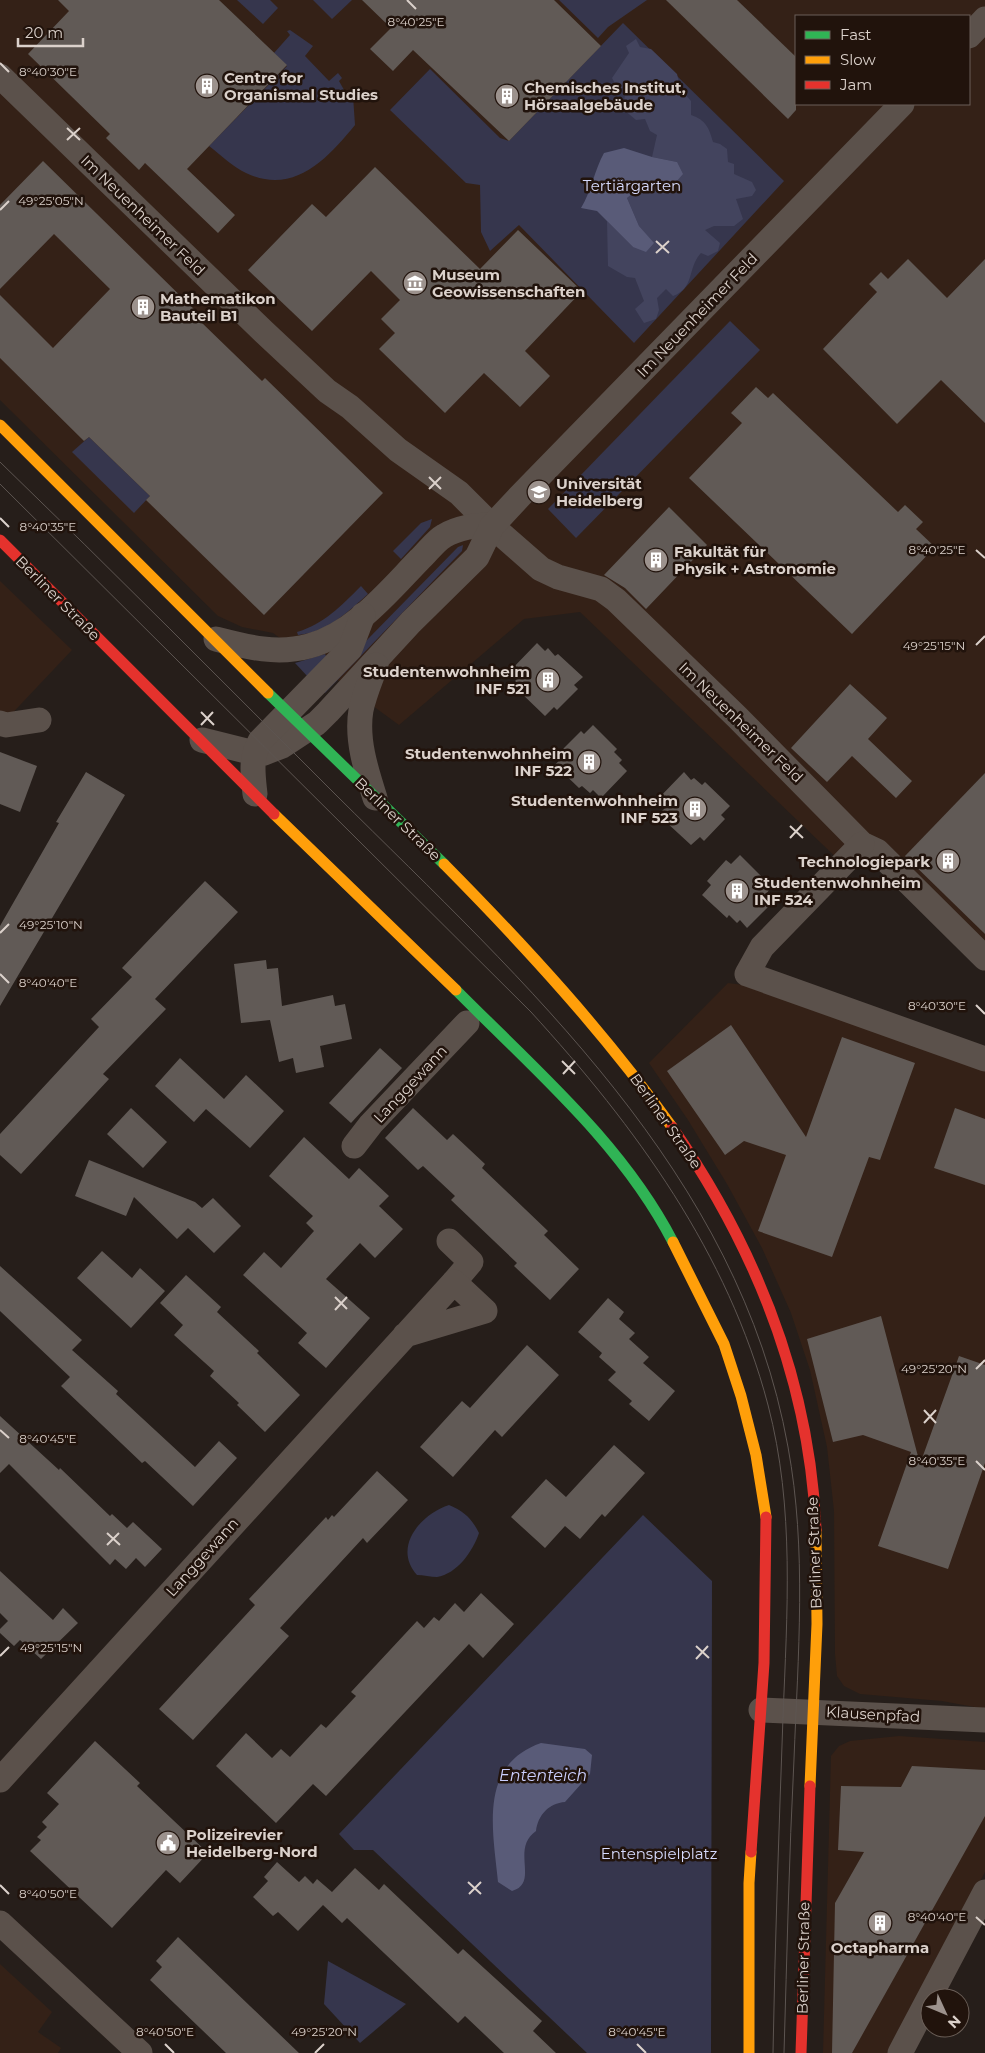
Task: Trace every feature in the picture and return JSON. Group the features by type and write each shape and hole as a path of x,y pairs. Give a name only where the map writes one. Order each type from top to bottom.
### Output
{"main road":[{"name":"Berliner Straße","path":"0,425 288,713 512,932 593,1022 674,1129 714,1190 749,1257 770,1311 792,1379 807,1445 816,1522 813,1712 805,1884 801,2053"},
{"name":"Berliner Straße","path":"0,540 160,702 202,740 330,870 442,976 585,1120 627,1167 662,1220 724,1344 742,1396 756,1456 766,1513 761,1710 749,1883 749,2053"}],"street":[{"path":"970,35 985,19"},
{"name":"Im Neuenheimer Feld","path":"0,76 297,364 398,450 459,493 492,526 541,569 558,577 602,589 616,600 737,717 862,844 877,851 985,958"},
{"name":"Im Neuenheimer Feld","path":"254,753 264,753 282,746 328,712 477,557 492,526 901,105"},
{"path":"216,639 253,649 291,650 330,638 364,615 444,536 485,524 492,526"},
{"path":"256,794 252,768 254,753 260,741 350,649 364,615"},
{"name":"Im Neuenheimer Feld","path":"376,798 366,770 360,730 361,709 379,658"},
{"path":"0,723 6,725 39,720"},
{"name":"Berliner Straße","path":"202,740 254,753"},
{"path":"862,844 762,947 747,974 985,1059"},
{"name":"Langgewann","path":"354,1146 371,1124 467,1023"},
{"name":"Langgewann","path":"0,1780 471,1262 449,1240"},
{"path":"405,1335 485,1311 454,1282"},
{"name":"Klausenpfad","path":"761,1710 985,1720"},
{"path":"900,2053 985,1892"},
{"path":"0,1923 140,2053"}],"shaded area":[{"name":"Universität Heidelberg","path":"0,0 985,0 985,948 890,853 845,866 580,612 524,619 399,725 273,633 242,627 218,616 0,400"},
{"path":"636,39 640,47 651,49 677,74 681,90 691,101 691,115 700,119 706,125 713,142 727,149 728,162 734,164 734,174 752,182 756,190 752,196 736,199 743,219 734,226 714,226 705,230 720,243 718,251 708,256 701,253 685,288 673,296 666,289 657,298 659,310 656,319 644,323 635,309 644,301 635,278 627,277 608,266 607,221 633,247 653,243 639,226 627,198 638,189 656,187 677,162 652,157 657,135 650,131 645,119 636,120 623,109 626,87 618,89 612,78 629,53 626,46"},
{"path":"0,581 72,650 4,722 0,720"},
{"path":"728,983 743,985 985,1070 985,1709 942,1701 860,1694 844,1686 837,1676 835,1654 834,1511 827,1447 810,1370 791,1313 762,1248 727,1184 688,1120 649,1063"},
{"name":"Octapharma","path":"899,1736 985,1742 985,1872 923,1988 920,1988 920,1993 888,2053 823,2053 831,1756 839,1746 850,1741"},
{"path":"0,1964 52,2012 38,2032 61,2048 58,2053 0,2053"}],"green space":[{"path":"237,0 270,0 278,8 263,24"},
{"path":"313,0 352,0 332,19"},
{"path":"559,0 647,0 608,27 598,38"},
{"name":"Tertiärgarten","path":"623,23 784,181 634,343 519,225 490,251 481,232 480,185 466,183 390,110 430,69 500,138 509,141"},
{"path":"290,30 313,46 305,56 329,81 338,73 342,78 339,81 348,97 353,96 355,125 333,150 308,170 294,177 279,180 263,179 241,170 209,146 287,66 274,53 290,35 287,31"},
{"path":"730,321 760,350 576,538 548,509"},
{"path":"89,437 150,496 134,513 72,452"},
{"path":"432,519 430,527 401,559 393,551 421,523"},
{"path":"463,545 462,551 325,693 320,688 458,547"},
{"path":"361,586 368,594 344,615 318,630 298,635 297,632 307,629 332,614"},
{"path":"325,654 327,658 309,678 295,663"},
{"path":"449,1505 463,1513 479,1533 473,1547 457,1567 444,1575 437,1577 417,1575 410,1564 408,1554 409,1543 413,1533 429,1516"},
{"name":"Entenspielplatz","path":"643,1515 712,1581 711,2053 587,2053 373,1850 354,1850 339,1834"},
{"path":"328,1961 406,2004 360,2043 324,2004"}],"water":[{"path":"624,148 652,157 677,162 683,174 676,182 638,189 627,198 639,226 654,243 646,252 633,247 597,211 581,208 604,153"},
{"name":"Ententeich","path":"541,1743 585,1749 592,1755 590,1774 565,1802 549,1807 542,1815 536,1831 529,1838 525,1847 524,1881 520,1887 512,1891 498,1882 493,1821 494,1801 498,1783 507,1767 521,1753"}],"building":[{"path":"58,0 219,0 287,65 187,169 235,215 218,233 145,163 139,170 106,138 110,134 28,54 69,11"},
{"name":"Chemisches Institut, Hörsaalgebäude","path":"362,0 554,0 601,46 509,141 413,50 393,71 370,49 391,28"},
{"path":"666,0 737,0 795,56 796,110 788,119"},
{"path":"43,161 204,319 201,322 262,381 265,378 383,493 264,615 146,500 150,496 89,437 84,441 0,358 0,295 53,348 110,289 54,234 0,289 0,205"},
{"path":"375,167 480,269 518,230 582,291 525,351 550,376 520,407 484,373 445,413 379,349 395,333 381,319 400,300 371,271 312,331 248,270 312,204 326,217"},
{"path":"908,259 947,298 985,259 985,423 941,380 897,424 823,349 877,292 869,284 881,272 888,279"},
{"path":"756,387 768,398 773,393 898,512 905,505 923,522 916,529 935,547 852,634 689,478 742,423 731,413"},
{"name":"Fakultät für Physik + Astronomie","path":"669,507 707,545 646,609 625,588 604,575"},
{"name":"Studentenwohnheim INF 521","path":"537,643 545,651 548,648 555,656 558,654 583,677 574,685 578,689 557,710 554,707 545,716 519,691 523,688 515,681 518,678 510,671"},
{"path":"850,684 887,718 868,739 912,781 896,798 852,756 827,782 791,748"},
{"name":"Studentenwohnheim INF 522","path":"593,725 617,749 614,752 622,760 619,763 627,771 601,798 593,790 590,793 582,786 579,788 555,765 564,755 560,752 581,731 584,734"},
{"path":"0,752 37,766 20,812 0,804"},
{"path":"86,772 125,795 0,1006 0,926 59,823 56,822"},
{"name":"Studentenwohnheim INF 523","path":"684,772 691,780 694,778 702,785 705,782 730,806 721,815 725,819 704,841 700,837 691,845 666,822 670,818 662,811 665,808 657,800"},
{"name":"Technologiepark","path":"985,773 985,934 905,856"},
{"name":"Studentenwohnheim INF 524","path":"740,855 764,879 761,882 769,890 767,893 775,900 747,928 740,920 737,923 729,915 727,918 702,895 711,885 707,881 726,860 731,864"},
{"path":"205,881 238,912 155,999 166,1009 103,1074 109,1079 21,1174 0,1155 0,1134 99,1027 91,1019 132,977 122,968"},
{"path":"266,960 267,969 278,968 282,1006 333,995 335,1006 345,1004 352,1039 320,1046 324,1067 296,1073 293,1058 279,1062 270,1020 241,1023 234,964"},
{"path":"731,1025 806,1137 842,1037 915,1063 880,1160 869,1157 832,1257 758,1231 786,1155 744,1141 725,1155 667,1071"},
{"path":"380,1048 402,1068 351,1123 329,1103"},
{"path":"180,1058 224,1099 246,1075 284,1111 250,1148 206,1109 194,1122 155,1086"},
{"path":"131,1108 167,1142 143,1168 107,1134"},
{"path":"413,1108 447,1140 453,1134 485,1164 482,1168 548,1231 544,1235 579,1269 550,1300 514,1266 517,1263 451,1200 455,1196 423,1166 418,1170 385,1138"},
{"path":"955,1108 985,1119 985,1185 934,1168"},
{"path":"304,1137 349,1179 359,1168 389,1196 379,1206 403,1229 375,1258 360,1243 326,1279 370,1318 326,1368 298,1343 307,1333 243,1275 264,1252 281,1268 314,1231 306,1223 313,1216 269,1176"},
{"path":"89,1160 195,1202 202,1208 213,1198 241,1226 214,1253 188,1228 177,1239 134,1197 126,1216 75,1196"},
{"path":"102,1251 132,1278 140,1268 165,1291 131,1328 77,1278"},
{"path":"0,1266 82,1340 72,1350 118,1391 116,1394 195,1467 219,1441 237,1458 193,1506 145,1461 142,1463 61,1386 70,1377 0,1311"},
{"path":"186,1275 221,1307 217,1312 259,1351 257,1353 300,1395 265,1432 237,1405 239,1403 210,1376 214,1371 174,1335 183,1325 160,1303"},
{"path":"608,1298 624,1312 619,1319 635,1333 629,1339 649,1357 643,1363 675,1391 649,1421 629,1404 632,1401 608,1380 616,1372 599,1357 602,1353 578,1332"},
{"path":"881,1316 920,1464 959,1356 985,1365 985,1463 948,1569 878,1546 911,1452 863,1435 833,1442 807,1339"},
{"path":"527,1345 559,1375 502,1437 495,1430 453,1477 420,1447 462,1401 470,1408"},
{"path":"0,1416 59,1470 60,1468 110,1516 112,1514 127,1528 133,1522 162,1549 145,1567 136,1558 126,1569 115,1559 110,1565 9,1464 0,1473"},
{"path":"614,1445 645,1473 605,1517 602,1514 580,1539 565,1526 545,1548 511,1517 546,1479 566,1497"},
{"path":"377,1471 408,1500 367,1543 363,1538 280,1628 289,1636 193,1740 159,1709 255,1605 249,1599 326,1517 328,1520 332,1515 334,1517"},
{"path":"0,1571 53,1620 63,1608 78,1623 41,1659 20,1640 14,1646 0,1633 0,1629 8,1621 0,1613"},
{"path":"481,1593 514,1624 483,1658 469,1644 326,1796 313,1784 276,1823 216,1766 246,1733 272,1758 281,1749 290,1757 321,1724 326,1728 356,1696 351,1692 417,1621 424,1628 434,1617 439,1621 455,1603 464,1612"},
{"path":"95,1741 140,1783 137,1786 208,1853 180,1883 166,1870 112,1928 30,1851 41,1840 37,1837 47,1827 42,1822 59,1804 47,1793"},
{"name":"Octapharma","path":"912,1766 985,1770 985,1816 852,2053 832,2053 835,1903 864,1852 838,1850 841,1786 901,1787"},
{"path":"277,1862 299,1882 305,1876 313,1884 317,1879 332,1892 355,1868 379,1890 384,1884 458,1954 463,1949 542,2021 533,2031 556,2053 504,2053 465,2016 458,2023 347,1918 342,1923 323,1905 298,1931 278,1912 273,1916 253,1897 268,1881 264,1877"},
{"path":"178,1937 299,2053 226,2053 150,1980 162,1967 156,1961"}],"tram line":[{"path":"0,462 480,938 549,1012 615,1089 673,1170 723,1256 762,1348 788,1447 798,1525 799,1642 784,2053"},
{"path":"0,484 531,1012 570,1056 642,1147 674,1195 703,1244 729,1296 751,1349 768,1405 777,1444 786,1522 787,1600 773,2053"}],"traffic: fast":[{"path":"268,693 444,864"},
{"path":"456,990 575,1108 629,1172 673,1242"}],"traffic: slow":[{"path":"0,425 268,693"},
{"path":"274,814 456,990"},
{"path":"444,864 505,927 592,1024 672,1127"},
{"path":"673,1242 724,1344 741,1396 756,1455 766,1517"},
{"path":"810,1786 817,1624 816,1530"},
{"path":"749,2053 749,1883 751,1852"}],"traffic: jam":[{"path":"0,540 274,814"},
{"path":"672,1127 702,1173 729,1220 773,1318 790,1370 803,1422 811,1475 816,1530"},
{"path":"751,1852 764,1663 766,1517"},
{"path":"801,2053 810,1786"}],"place":[{"name":"Centre for Organismal Studies","path":"207,86"},
{"name":"Chemisches Institut, Hörsaalgebäude","path":"507,96"},
{"name":"Museum Geowissenschaften","path":"415,283"},
{"name":"Mathematikon Bauteil B1","path":"143,307"},
{"name":"Universität Heidelberg","path":"539,492"},
{"name":"Fakultät für Physik + Astronomie","path":"656,560"},
{"name":"Studentenwohnheim INF 521","path":"548,680"},
{"name":"Studentenwohnheim INF 522","path":"589,762"},
{"name":"Studentenwohnheim INF 523","path":"695,809"},
{"name":"Technologiepark","path":"948,861"},
{"name":"Studentenwohnheim INF 524","path":"737,891"},
{"name":"Polizeirevier Heidelberg-Nord","path":"168,1843"},
{"name":"Octapharma","path":"880,1923"}]}
